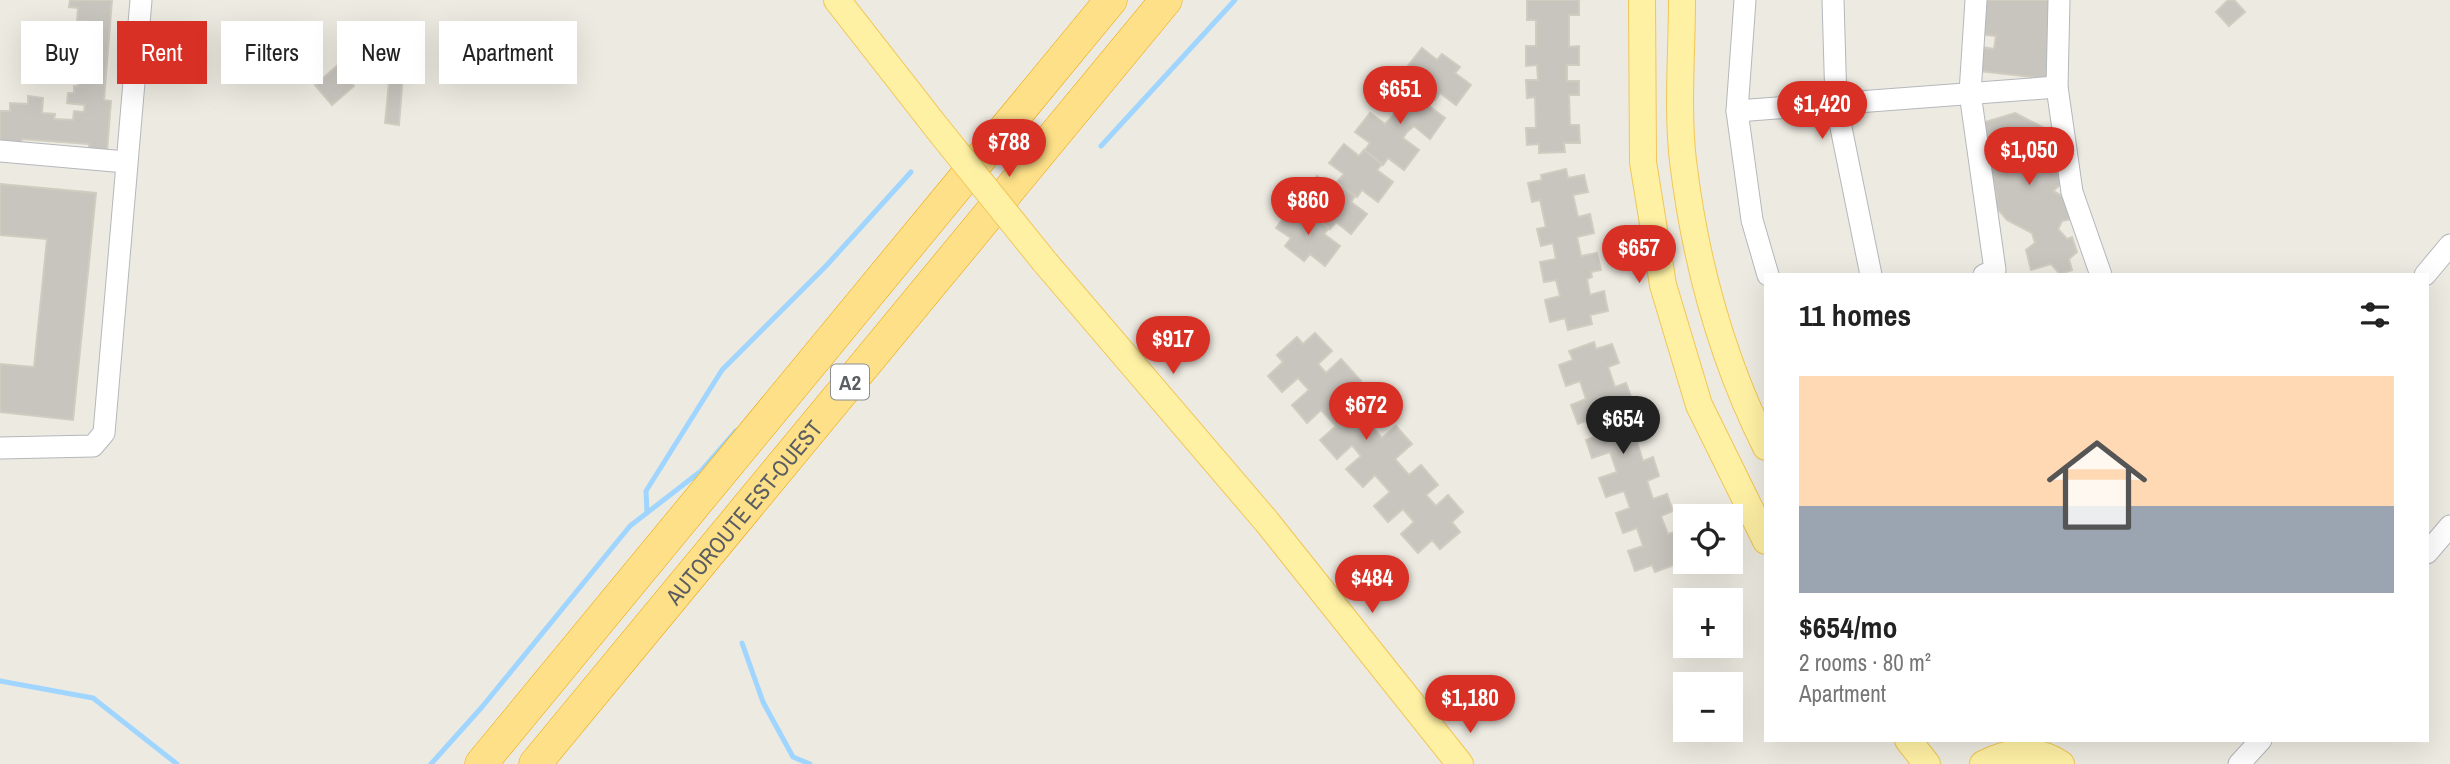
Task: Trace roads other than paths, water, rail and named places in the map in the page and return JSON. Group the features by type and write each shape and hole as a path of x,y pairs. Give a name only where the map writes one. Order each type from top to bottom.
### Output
{"highway":[{"name":"AUTOROUTE EST-OUEST","path":"481,764 1111,0"},
{"name":"AUTOROUTE EST-OUEST","path":"535,764 1166,0"}],"main road":[{"path":"837,0 1044,261 1267,522 1462,764"},
{"path":"1642,0 1643,163 1663,285 1699,405 1764,537"},
{"path":"1682,0 1683,158 1703,276 1738,391 1764,443"},
{"path":"1910,742 1927,764"},
{"path":"1999,750 2030,752 2052,757 2061,764"}],"street":[{"path":"0,448 93,446 104,433 141,0"},
{"path":"1745,0 1737,111 1752,219 1767,273"},
{"path":"1833,0 1836,103 1871,273"},
{"path":"1976,0 1970,93 1995,270 1988,273"},
{"path":"2059,0 2057,86 2072,192 2100,273"},
{"path":"1737,111 2057,86"},
{"path":"0,151 126,162"},
{"path":"2427,273 2450,245"},
{"path":"2429,551 2450,526"},
{"path":"2239,764 2259,742"}],"waterway":[{"path":"1101,146 1235,0"},
{"path":"647,513 646,491 722,370 826,266 911,172"},
{"path":"431,764 482,707 630,526 701,471 736,431"},
{"path":"742,643 763,702 793,757 810,764"},
{"path":"0,681 93,698 177,764"}]}
